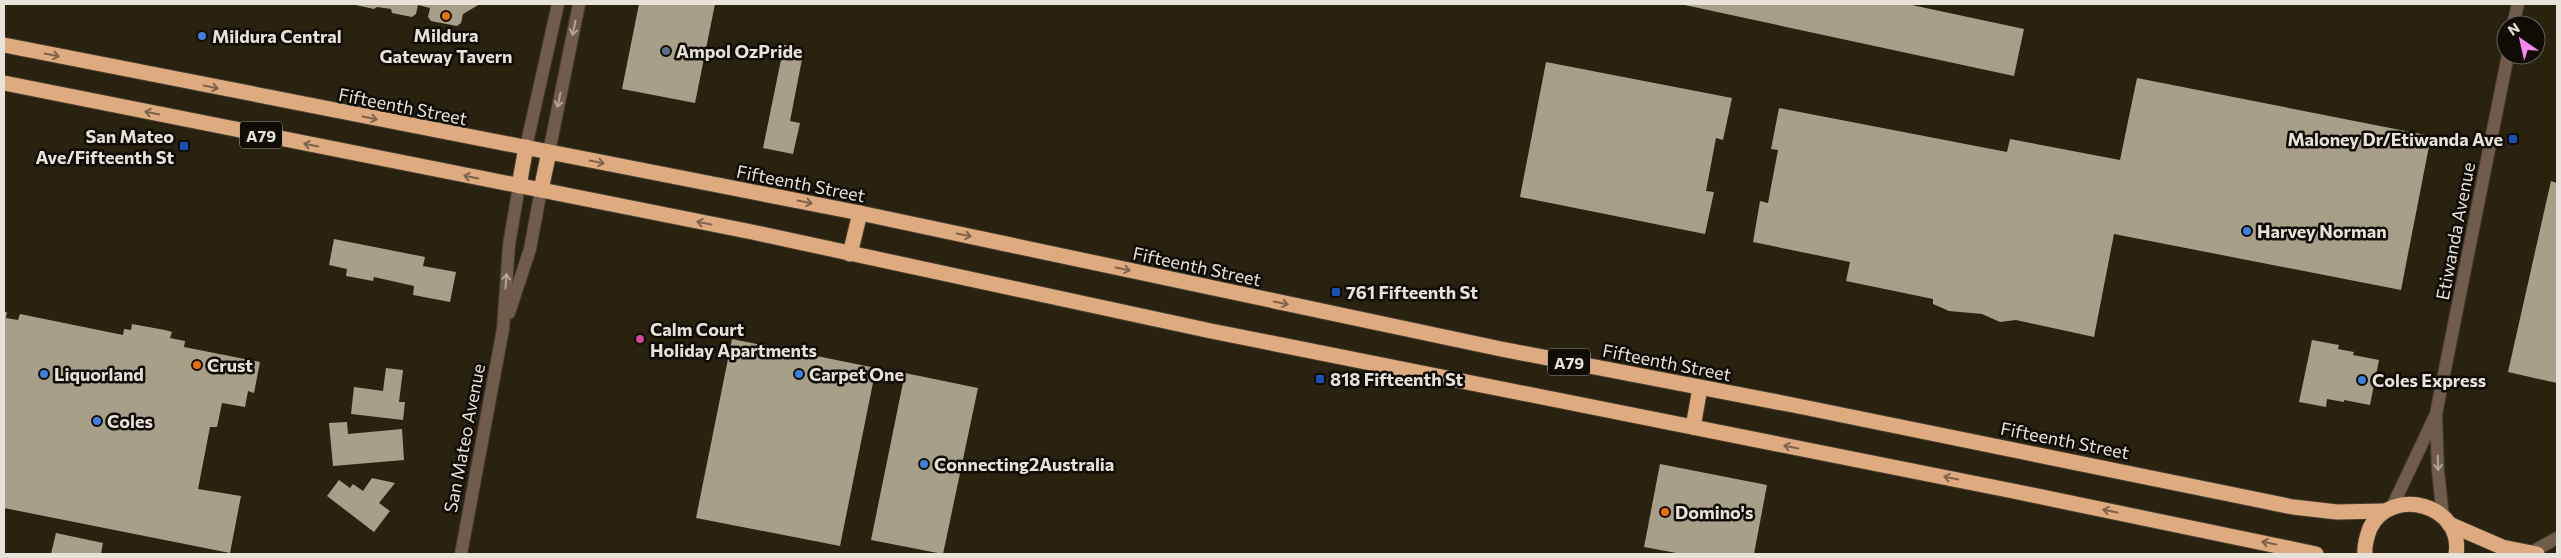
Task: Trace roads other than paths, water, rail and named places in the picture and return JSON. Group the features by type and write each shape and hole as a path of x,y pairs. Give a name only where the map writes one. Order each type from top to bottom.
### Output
{"highway":[{"name":"Fifteenth Street","path":"4,45 494,143 860,213 1324,312 2107,468 2292,507 2337,512 2388,509"},
{"name":"A79","path":"4,83 541,190 1211,331 2013,491 2316,554"},
{"path":"519,186 526,148"},
{"path":"541,190 549,152"},
{"path":"850,254 860,213"},
{"path":"1693,428 1700,388"},
{"name":"A79","path":"2388,509 2405,503 2419,504 2432,508 2446,521 2502,547 2534,553"},
{"path":"2365,554 2367,536 2374,522 2388,509"},
{"path":"2446,521 2455,537 2456,554"}],"street":[{"path":"526,148 558,4"},
{"path":"549,152 579,4"},
{"name":"Etiwanda Avenue","path":"2446,521 2438,471 2436,414 2506,65"},
{"name":"San Mateo Avenue","path":"461,554 503,329 509,245 519,186"},
{"name":"San Mateo Avenue","path":"503,329 530,249 541,190"},
{"name":"Etiwanda Avenue","path":"2388,509 2436,414"},
{"path":"2534,553 2557,538"}],"place":[{"name":"Mildura Gateway Tavern","path":"446,16"},
{"name":"Mildura Central","path":"202,36"},
{"name":"Ampol OzPride","path":"666,51"},
{"name":"Maloney Dr/Etiwanda Ave","path":"2513,139"},
{"name":"San Mateo Ave/Fifteenth St","path":"184,146"},
{"name":"Harvey Norman","path":"2247,231"},
{"name":"761 Fifteenth St","path":"1336,292"},
{"name":"Calm Court Holiday Apartments","path":"640,339"},
{"name":"Crust","path":"197,365"},
{"name":"Liquorland","path":"44,374"},
{"name":"Carpet One","path":"799,374"},
{"name":"818 Fifteenth St","path":"1320,379"},
{"name":"Coles Express","path":"2362,380"},
{"name":"Coles","path":"97,421"},
{"name":"Connecting2Australia","path":"924,464"},
{"name":"Domino's","path":"1665,512"}]}
